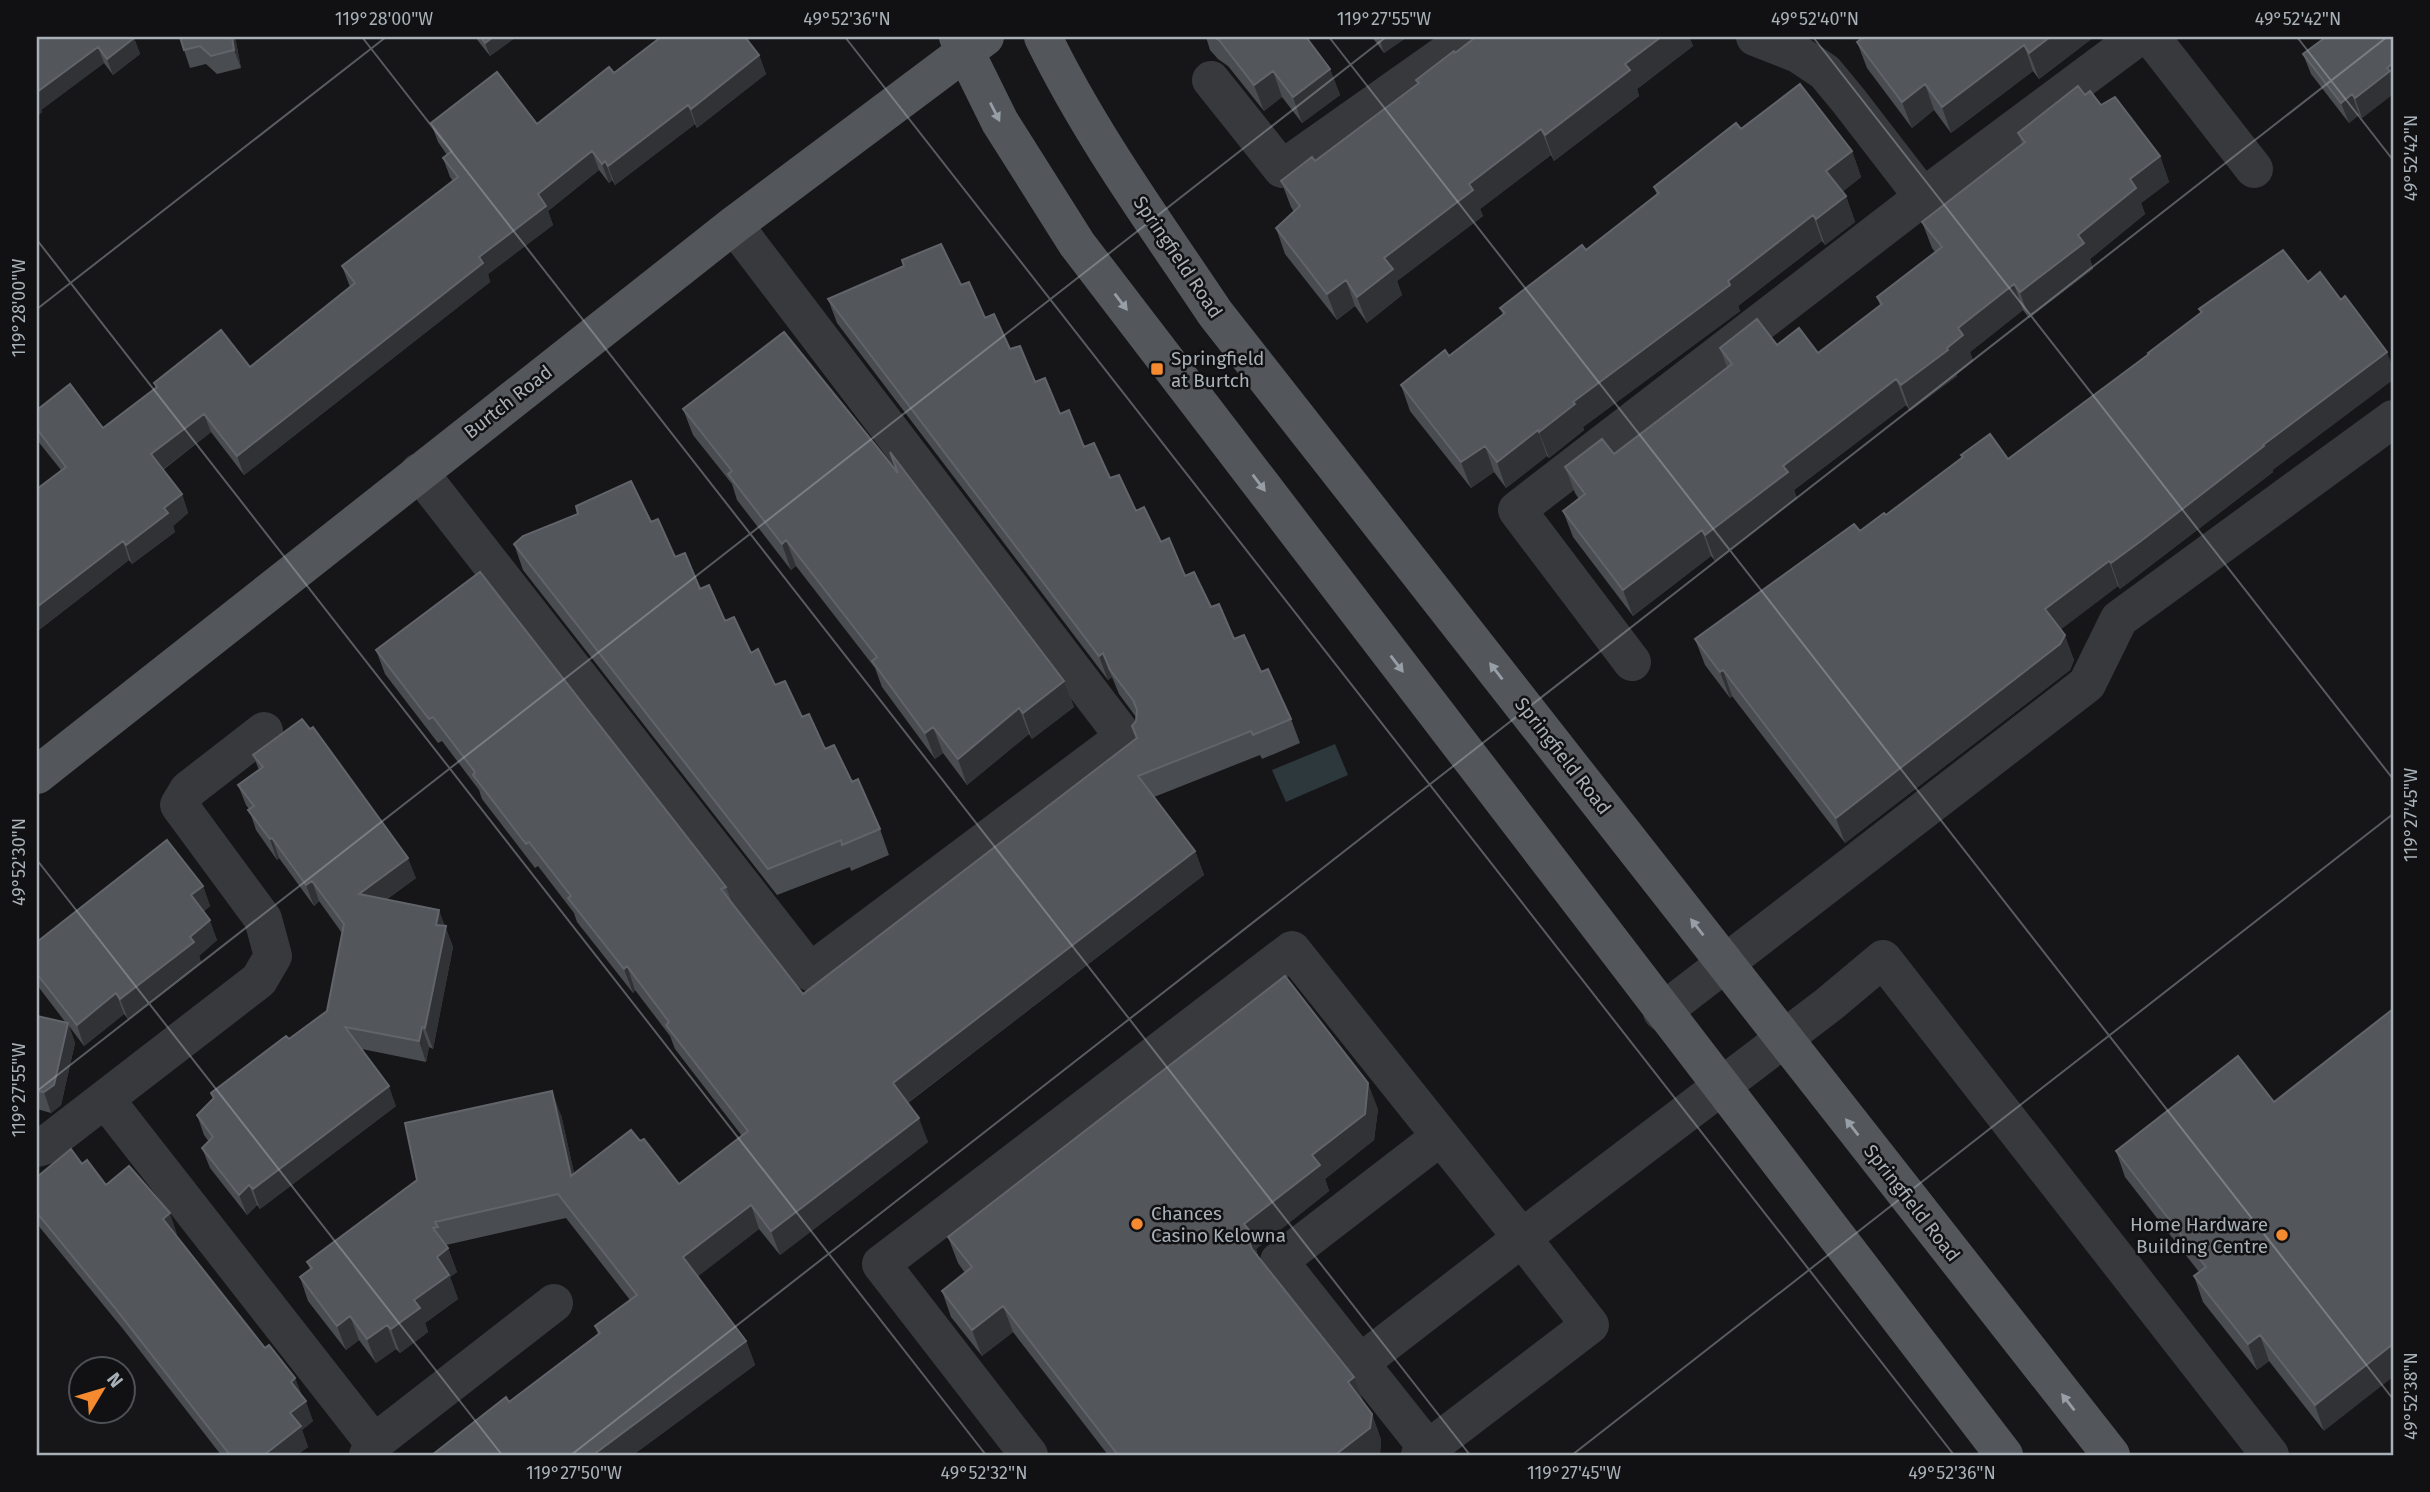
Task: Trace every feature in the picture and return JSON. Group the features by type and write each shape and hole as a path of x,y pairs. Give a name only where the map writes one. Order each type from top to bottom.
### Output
{"main road":[{"name":"Springfield Road","path":"1043,37 1071,91 1215,313 2110,1455"},
{"name":"Burtch Road","path":"37,775 969,42"},
{"path":"969,42 1000,122 1077,244 1662,1012 2004,1455"}],"lane":[{"path":"1210,80 1282,169 1469,37"},
{"path":"1755,37 1798,54 1825,72 1923,197"},
{"path":"1632,662 1517,510 1923,197 2138,37"},
{"path":"2151,37 2254,169"},
{"path":"419,472 810,972 1124,737 734,225"},
{"path":"1662,1012 2087,684 2119,620 2393,419"},
{"path":"37,1148 44,1146 259,980 273,956 262,919 179,805 188,790 264,731"},
{"path":"1029,1455 881,1264 1292,950 1590,1325 1424,1452 1360,1363 1279,1261 1440,1138"},
{"path":"1360,1363 1783,1039 1883,959 2270,1455"},
{"path":"106,1099 371,1449 554,1303"}],"shaded area":[{"path":"1335,744 1348,775 1286,802 1272,770"}],"building":[{"path":"37,37 134,38 107,59 98,47 37,92"},
{"path":"180,37 232,37 234,50 211,56 200,46 184,50"},
{"path":"481,37 493,37 485,43"},
{"path":"661,37 745,37 759,55 691,109 688,105 608,166 605,161 602,164 592,151 538,194 546,206 479,257 483,263 237,456 204,414 151,454 182,494 164,508 168,513 126,545 123,541 37,607 37,489 66,467 37,429 37,410 70,384 103,428 157,387 154,383 221,330 250,367 355,283 342,266 458,177 443,158 452,151 431,123 497,72 537,124 609,67 614,73"},
{"path":"1213,37 1306,37 1330,69 1293,97 1273,71 1254,85 1219,40"},
{"path":"1476,37 1661,37 1625,64 1630,70 1545,135 1541,129 1469,184 1473,190 1384,258 1393,269 1357,297 1346,280 1327,294 1276,228 1300,206 1281,181 1312,157 1315,161 1419,83 1416,80"},
{"path":"1864,37 2050,37 2029,53 2024,45 1942,107 1925,84 1902,102 1857,42"},
{"path":"2326,37 2393,37 2393,63 2387,68 2390,71 2355,98 2352,94 2341,103 2303,54"},
{"path":"1800,84 1852,151 1826,171 1846,196 1816,219 1813,215 1728,281 1730,285 1497,462 1485,446 1461,462 1401,385 1445,350 1449,356 1505,313 1500,308 1582,245 1586,250 1659,193 1654,187 1736,123 1741,129"},
{"path":"2078,86 2085,95 2090,91 2101,105 2115,97 2160,156 2130,179 2136,188 2078,235 2084,243 2020,292 2014,284 1958,328 1963,335 1947,348 1948,350 1901,385 1896,379 1783,466 1788,472 1705,535 1702,530 1623,590 1563,511 1585,494 1565,467 1602,439 1614,454 1732,364 1720,348 1757,319 1777,345 1799,328 1818,353 1882,304 1877,297 1942,247 1922,222 2025,142 2018,133"},
{"path":"941,244 961,285 969,282 985,318 994,314 1010,349 1020,346 1035,382 1045,378 1060,414 1069,410 1084,447 1094,443 1110,478 1119,475 1136,511 1144,507 1161,542 1169,538 1185,576 1194,572 1211,607 1219,604 1234,639 1244,635 1261,672 1268,669 1291,719 1253,735 1251,731 1138,776 1195,851 893,1083 919,1118 771,1231 751,1205 683,1257 746,1341 593,1455 432,1455 506,1397 509,1402 600,1333 595,1326 637,1295 558,1194 435,1222 438,1227 433,1228 448,1248 437,1257 449,1275 414,1300 420,1308 391,1329 387,1325 367,1339 350,1316 337,1326 300,1277 312,1268 307,1262 417,1180 405,1123 552,1091 571,1176 631,1130 640,1141 644,1139 679,1184 748,1131 666,1025 669,1022 627,966 624,969 568,898 571,896 529,842 526,844 473,775 475,772 433,717 429,719 376,650 480,572 726,887 721,889 803,994 1137,738 1132,726 1136,721 1137,710 1133,700 1110,670 1103,653 1099,656 828,299 904,266 902,260"},
{"path":"2283,250 2308,282 2320,272 2341,300 2345,296 2387,352 2141,541 2111,563 2109,561 2045,609 2065,635 2060,644 1836,818 1723,670 1720,672 1695,639 1854,524 1860,531 1884,513 1886,515 1990,434 2008,459 2149,354 2202,312 2199,309"},
{"path":"784,332 898,473 890,452 1064,681 1023,713 1019,708 958,759 933,727 925,733 872,661 877,657 786,540 782,544 728,474 732,471 683,409"},
{"path":"631,481 651,522 658,519 675,557 685,553 700,589 709,585 725,621 734,617 751,653 758,649 775,685 785,681 802,717 809,714 825,749 834,745 852,782 858,779 880,829 842,845 841,840 768,869 514,544 523,536 578,514 576,506"},
{"path":"302,719 310,729 313,727 408,858 359,894 439,910 436,925 446,926 425,1028 422,1027 419,1041 345,1027 389,1086 253,1189 249,1185 239,1195 202,1148 213,1137 197,1115 214,1098 211,1093 286,1036 289,1039 327,1011 344,924 312,881 306,885 272,838 270,839 248,810 254,806 238,785 263,767 253,755"},
{"path":"167,840 203,886 191,895 210,920 190,937 194,942 120,999 116,993 77,1025 37,974 37,942"},
{"name":"Chances Casino Kelowna","path":"1285,976 1368,1083 1365,1114 1312,1155 1320,1165 1244,1224 1249,1230 1248,1239 1252,1249 1354,1377 1348,1382 1372,1414 1370,1428 1335,1455 1118,1455 1003,1306 972,1330 942,1291 972,1267 948,1237"},
{"name":"Home Hardware Building Centre","path":"2393,1009 2393,1344 2315,1405 2260,1335 2248,1344 2194,1276 2206,1267 2116,1151 2238,1056 2274,1102"},
{"path":"37,1016 68,1023 54,1085 44,1092 37,1091"},
{"path":"71,1149 82,1164 87,1160 106,1185 129,1166 170,1213 163,1219 265,1348 269,1345 295,1378 291,1382 306,1401 290,1413 301,1426 264,1455 230,1455 37,1213 37,1177"}],"place":[{"name":"Springfield at Burtch","path":"1157,369"},
{"name":"Chances Casino Kelowna","path":"1137,1224"},
{"name":"Home Hardware Building Centre","path":"2282,1235"}]}
